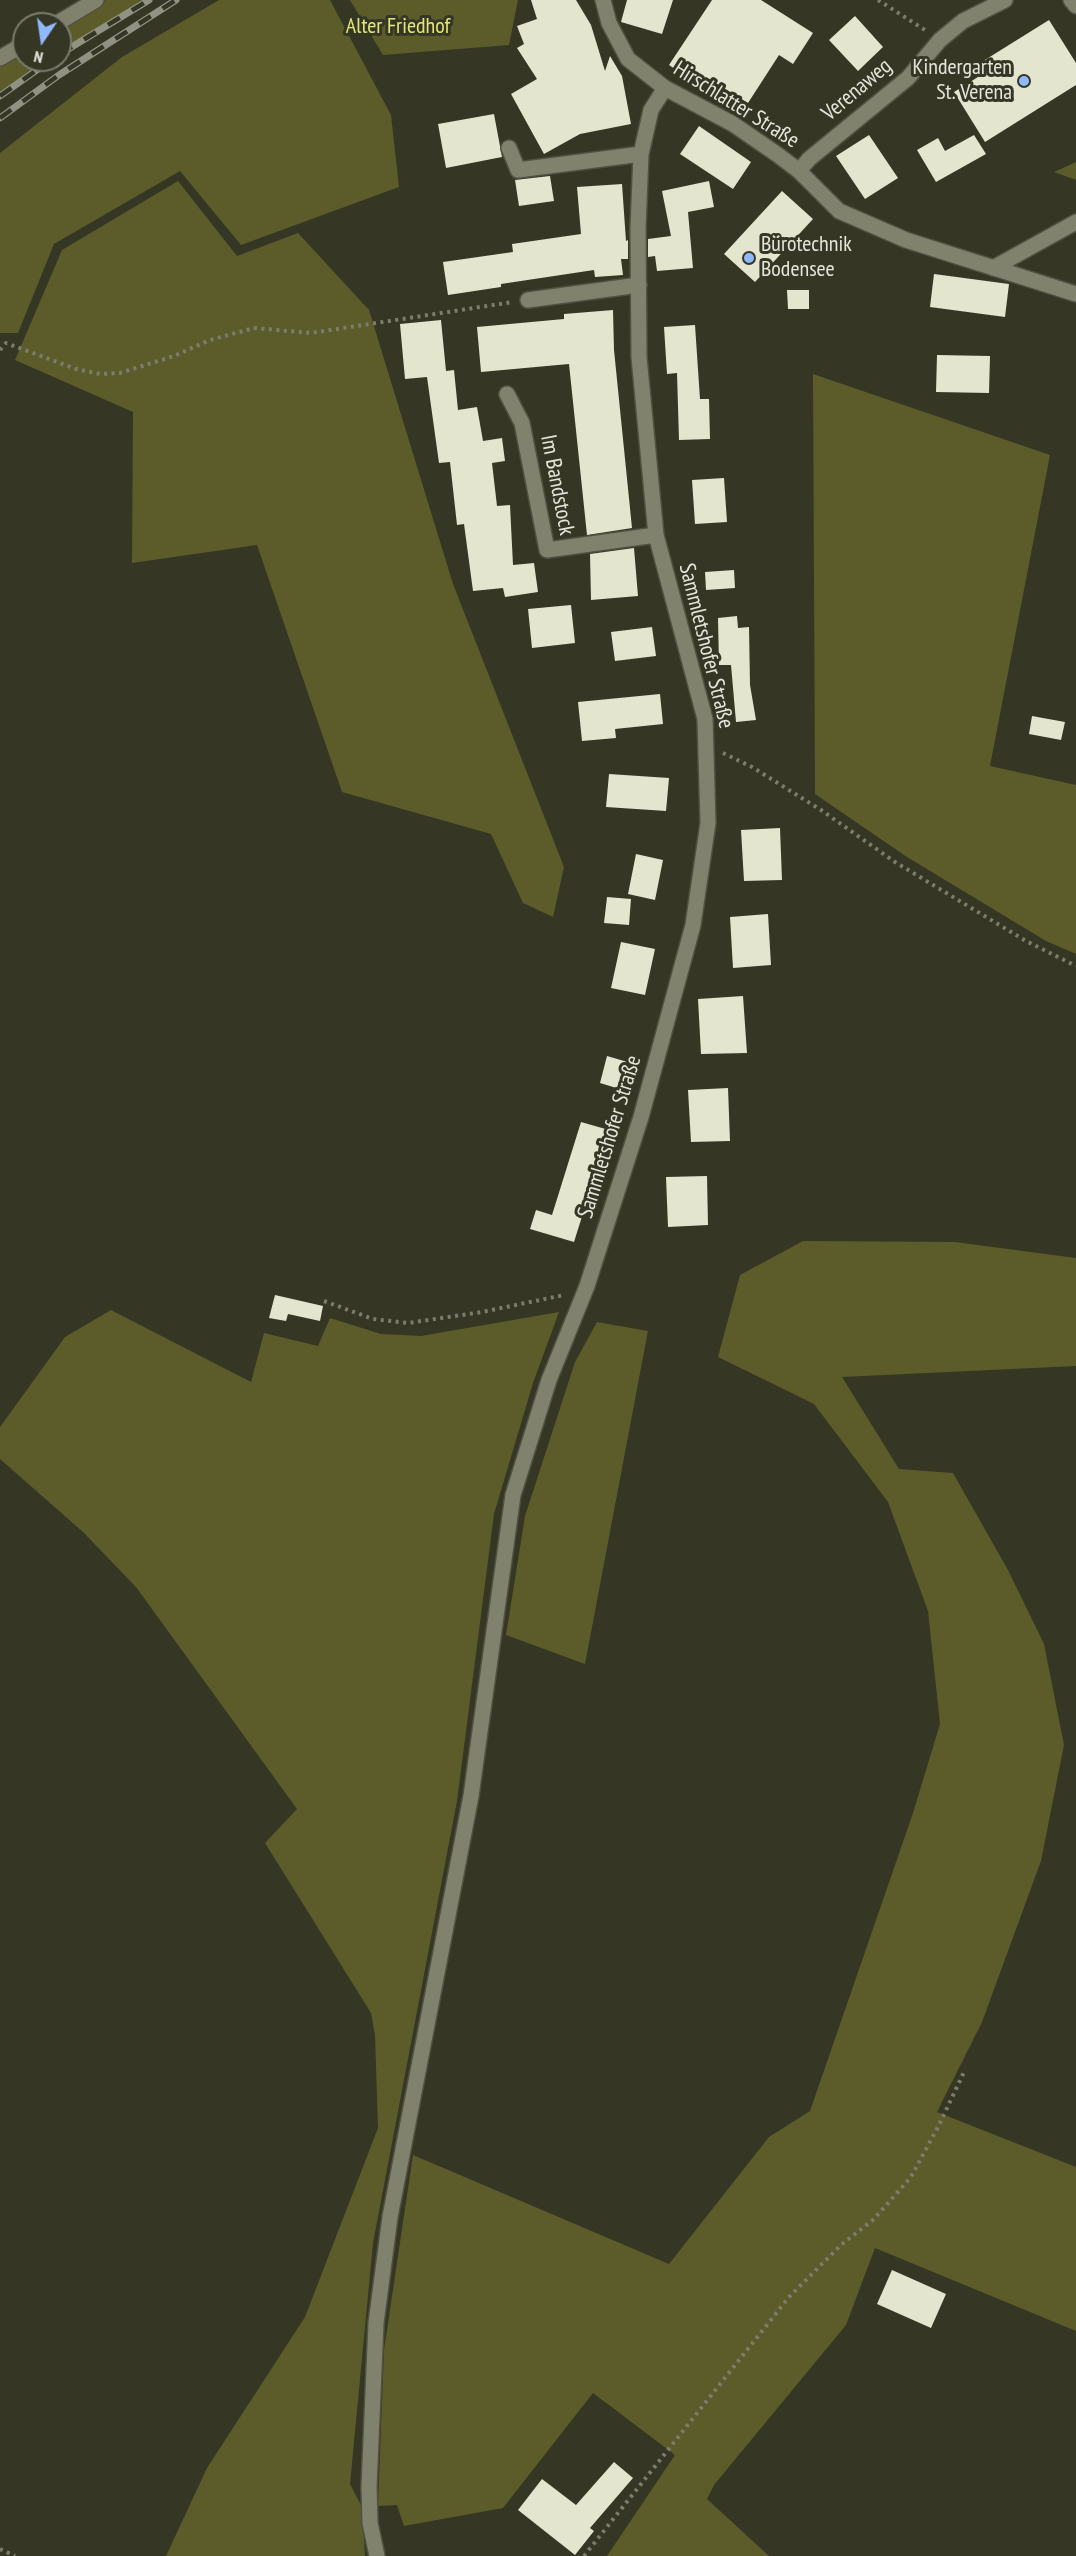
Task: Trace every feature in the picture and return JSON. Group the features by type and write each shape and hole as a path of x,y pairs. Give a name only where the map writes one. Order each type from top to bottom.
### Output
{"street":[{"path":"72,14 96,0"},
{"name":"Hirschlatter Straße","path":"603,0 609,23 628,59 665,88 733,124 799,171 839,211 906,240 1076,294"},
{"path":"1071,0 1076,6"},
{"name":"Verenaweg","path":"799,171 809,159 908,78 940,40 963,21 997,2"},
{"name":"Sammletshofer Straße","path":"377,2556 370,2523 376,2323 390,2217 471,1796 513,1495 549,1380 587,1286 641,1117 693,925 708,823 708,755 705,719 656,535 639,357 641,154 651,110 665,88"},
{"path":"509,148 518,170 641,154"},
{"path":"993,268 1076,222"},
{"path":"528,300 639,285"},
{"name":"Im Bandstock","path":"507,394 522,423 547,550 656,535"}],"path":[{"path":"878,0 940,40"},
{"path":"0,350 6,343 76,369 100,374 120,373 166,359 210,340 254,328 311,333 528,300"},
{"path":"708,755 724,753 752,767 822,810 895,862 1026,941 1076,966"},
{"path":"324,1301 373,1319 408,1323 442,1320 557,1297 587,1286"},
{"path":"584,2556 789,2297 841,2245 874,2219 911,2177 964,2072"},
{"path":"0,2549 15,2556"}],"green space":[{"path":"106,0 142,0 72,45 72,21"},
{"path":"219,0 330,0 391,115 399,187 241,245 180,171 54,244 18,333 0,333 0,153 122,57"},
{"name":"Alter Friedhof","path":"350,0 518,0 509,45 383,55"},
{"path":"12,58 12,72 31,72 0,92 0,66"},
{"path":"1076,162 1076,180 1054,172"},
{"path":"178,181 237,256 298,233 369,310 453,584 564,867 553,917 523,903 491,834 342,792 257,545 132,563 133,412 15,360 62,250"},
{"path":"813,374 1050,455 990,766 1076,785 1076,954 1046,941 907,857 815,794"},
{"path":"803,1241 955,1242 1076,1258 1076,1366 842,1377 899,1469 953,1473 1008,1570 1044,1644 1064,1745 1041,1861 982,2022 937,2112 1076,2167 1076,2331 875,2248 846,2325 714,2485 707,2499 769,2556 607,2556 675,2455 593,2393 503,2508 404,2526 397,2505 378,2506 384,2350 413,2155 669,2264 769,2137 810,2111 913,1813 940,1724 928,1611 888,1502 814,1404 718,1357 740,1275"},
{"path":"111,1310 251,1382 264,1333 318,1346 330,1318 381,1334 421,1336 559,1312 533,1383 494,1514 457,1801 373,2243 350,2484 362,2507 365,2556 166,2556 207,2468 305,2317 378,2128 375,2035 371,2013 265,1843 297,1809 136,1587 83,1532 0,1459 0,1427 65,1337"},
{"path":"597,1322 648,1331 585,1664 506,1635 525,1516 575,1362"}],"building":[{"path":"531,0 576,0 591,25 605,71 610,56 622,76 631,124 580,134 544,154 511,94 537,79 517,48 524,44 517,26 537,19"},
{"path":"627,0 673,0 662,34 621,22"},
{"path":"712,0 761,0 813,33 793,64 779,55 748,103 706,77 700,86 669,65"},
{"path":"855,16 883,47 858,71 829,40"},
{"name":"Kindergarten St. Verena","path":"1049,20 1076,63 1076,85 985,142 954,92 978,77 972,68"},
{"path":"494,114 502,157 446,168 438,124"},
{"path":"699,126 751,162 733,189 680,154"},
{"path":"869,135 898,178 865,199 836,156"},
{"path":"974,135 986,154 936,182 917,150 938,138 945,151"},
{"path":"550,176 554,201 519,206 515,180"},
{"path":"709,181 714,207 688,212 693,268 657,271 655,256 648,257 648,239 671,236 662,191"},
{"path":"622,184 626,241 628,240 628,259 621,259 623,275 595,277 594,270 501,284 501,287 448,295 443,262 513,252 512,244 581,234 577,187"},
{"path":"782,191 813,219 755,282 724,254"},
{"path":"934,274 1009,284 1005,317 930,307"},
{"path":"787,290 809,290 809,309 788,309"},
{"path":"613,310 614,350 632,528 587,535 569,364 481,372 477,327 564,319 564,314"},
{"path":"441,320 446,371 454,370 458,410 477,407 483,441 502,438 505,461 492,463 497,506 510,505 513,565 534,563 538,592 505,597 503,588 473,591 464,524 457,525 450,462 439,463 427,377 405,379 400,324"},
{"path":"695,325 700,399 709,399 710,439 679,440 677,373 667,374 664,327"},
{"path":"937,355 990,356 989,393 936,392"},
{"path":"724,478 727,522 695,524 692,480"},
{"path":"634,548 638,596 591,600 590,554"},
{"path":"734,570 735,588 706,590 705,572"},
{"path":"571,605 575,643 532,648 528,609"},
{"path":"737,616 738,628 749,627 750,685 756,720 736,722 731,665 719,665 718,618"},
{"path":"652,627 656,656 615,661 611,632"},
{"path":"660,694 663,724 615,729 616,738 582,741 578,702"},
{"path":"1032,716 1065,722 1061,740 1029,734"},
{"path":"609,774 669,778 666,811 606,807"},
{"path":"780,828 782,880 744,881 741,830"},
{"path":"636,854 663,860 655,900 628,894"},
{"path":"607,897 631,899 629,925 604,923"},
{"path":"768,914 771,965 733,968 730,917"},
{"path":"621,942 655,949 645,995 611,988"},
{"path":"743,996 747,1053 701,1054 698,999"},
{"path":"607,1056 631,1063 623,1090 600,1083"},
{"path":"728,1088 730,1141 691,1142 688,1090"},
{"path":"581,1122 609,1130 574,1242 530,1229 536,1210 552,1215"},
{"path":"707,1176 708,1225 668,1227 666,1177"},
{"path":"275,1295 323,1306 320,1321 288,1314 286,1321 269,1318"},
{"path":"892,2270 946,2294 931,2328 877,2304"},
{"path":"614,2462 633,2478 590,2528 594,2531 575,2555 518,2510 542,2479 576,2505"}],"railway":[{"path":"72,47 149,0"},
{"path":"0,118 59,75 176,0"},
{"path":"0,96 34,72"}],"place":[{"name":"Kindergarten St. Verena","path":"1024,81"},
{"name":"Bürotechnik Bodensee","path":"749,258"}]}
